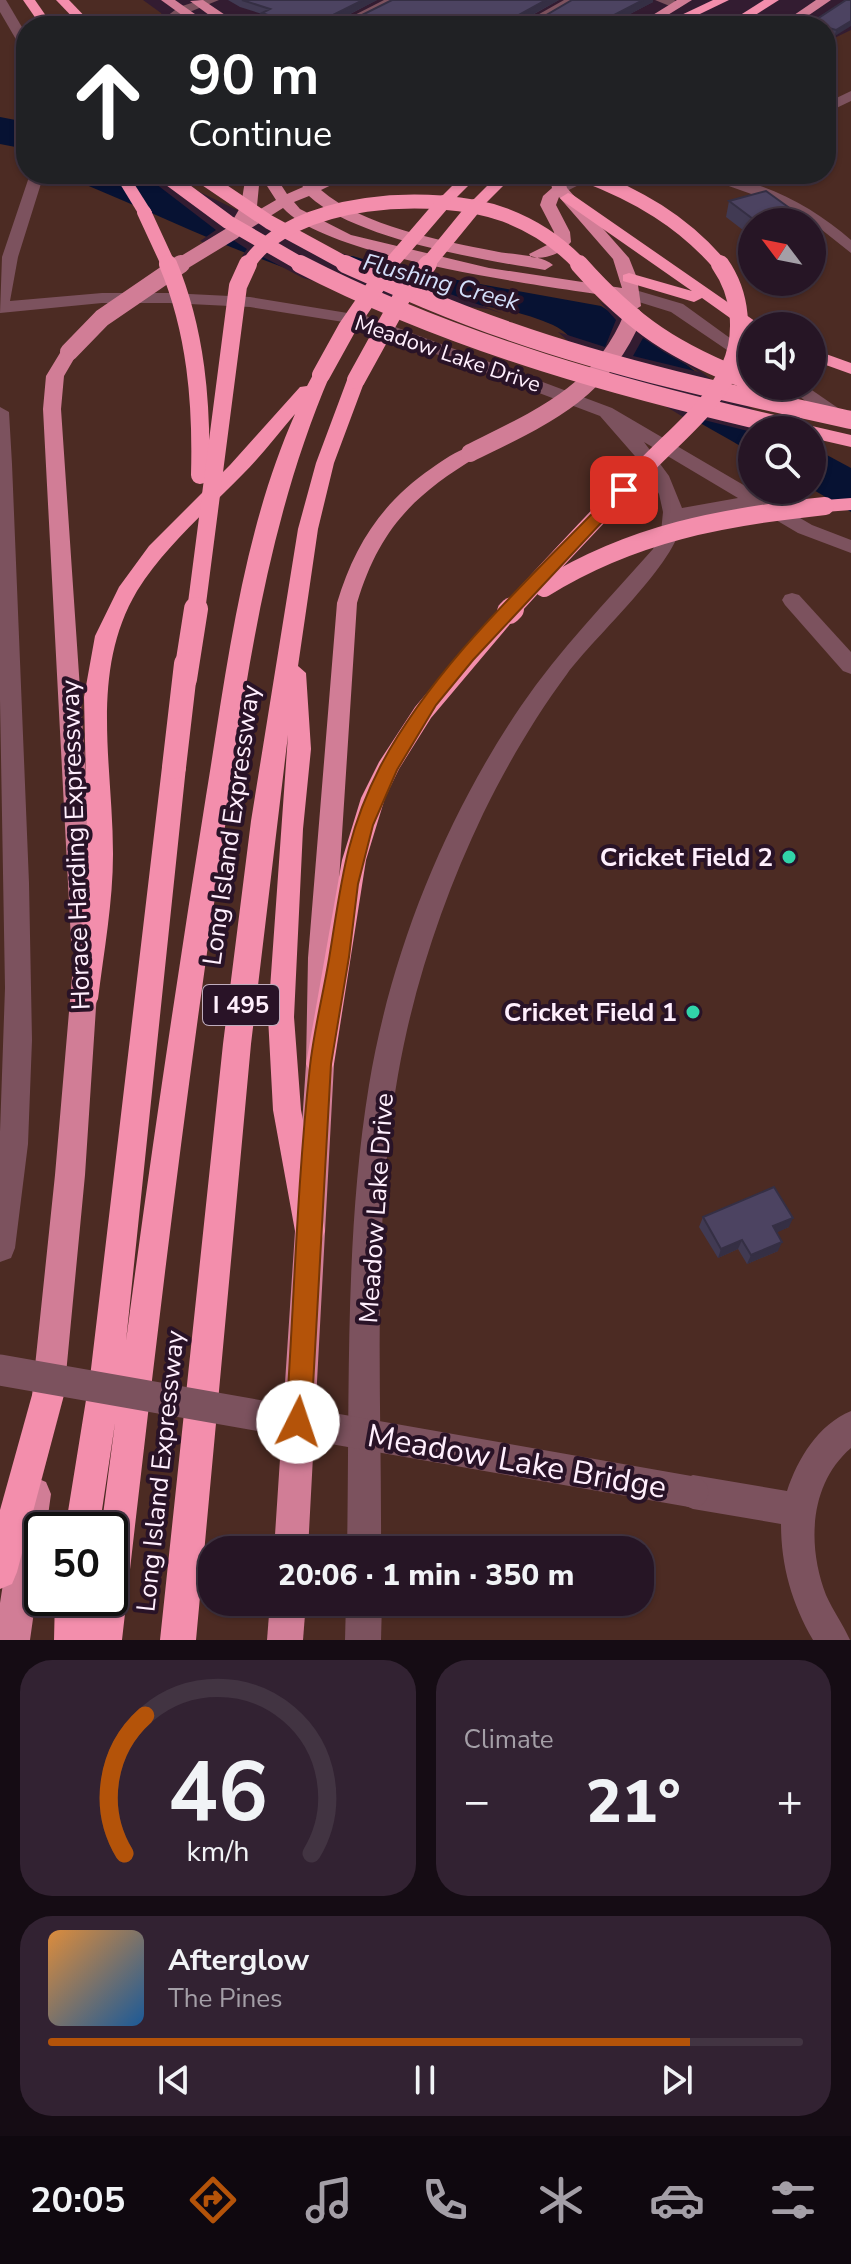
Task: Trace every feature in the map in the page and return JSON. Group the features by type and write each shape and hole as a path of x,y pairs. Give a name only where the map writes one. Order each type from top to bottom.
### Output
{"highway":[{"path":"62,0 78,16"},
{"path":"687,16 723,0"},
{"path":"711,16 738,0"},
{"path":"746,16 773,0"},
{"path":"766,16 790,0"},
{"path":"127,184 172,269 198,365 201,450 185,679"},
{"path":"176,184 279,252 402,310 597,378 745,416"},
{"path":"213,184 301,241 362,271 458,311 577,352 654,374 851,422"},
{"name":"Long Island Expressway","path":"120,1512 164,1155 246,627 277,485 298,425 342,335 382,273 463,184"},
{"name":"Long Island Expressway","path":"178,1640 237,1044 263,821 304,549 319,484 356,380 404,293 475,206 498,184"},
{"path":"320,1064 340,957 348,884 363,825 389,768 430,700 704,406 731,367 739,340 739,313 732,286 719,263 702,242 651,204 605,184"},
{"path":"562,187 738,317"},
{"path":"85,1512 107,1369 185,679 204,559 238,286 245,267 258,251 285,232 338,211 386,203 448,204 503,216 557,243 613,302 649,332 698,360 738,376"},
{"path":"630,286 677,290 733,314"},
{"path":"826,359 851,369"},
{"path":"85,999 101,856 95,706 99,664 110,625 127,589 151,557 255,450 321,375"},
{"path":"813,400 851,411"},
{"path":"826,435 851,441"},
{"path":"509,612 576,567 640,539 732,517 851,504"},
{"path":"292,623 300,749 291,829 281,1017 287,1110 310,1231"},
{"path":"0,1572 48,1395"},
{"path":"72,1616 72,1640"},
{"name":"Long Island Expressway","path":"104,1640 107,1616"}],"main road":[{"path":"167,0 192,16"},
{"path":"800,16 825,0"},
{"path":"203,2 220,16"},
{"path":"658,16 682,2"},
{"path":"249,218 252,184"},
{"path":"273,184 295,212 321,227 363,243 489,273 630,286"},
{"path":"309,184 336,207 367,221 492,255 630,286"},
{"path":"284,201 322,184"},
{"path":"292,1536 320,1064 321,958 345,621 351,585 364,551 398,505 430,477 583,390 615,356 633,316 630,286 621,258 562,187 551,196 548,205 564,237 560,246 530,255 492,255"},
{"name":"Horace Harding Expressway","path":"12,1640 48,1395 85,999 80,857 52,409 55,376 84,333 105,316 234,232 249,218 284,201"},
{"path":"285,1640 287,1616"}],"street":[{"path":"360,16 394,0"},
{"path":"543,16 574,0"},
{"path":"661,0 682,2"},
{"path":"0,1 16,28"},
{"path":"174,16 203,2"},
{"path":"0,307 10,257 34,184"},
{"path":"743,184 792,206 851,247"},
{"path":"630,286 677,308 738,352"},
{"name":"Meadow Lake Drive","path":"0,307 102,298 169,298 250,302 360,320 606,412 738,490"},
{"path":"816,400 851,422"},
{"path":"0,412 19,1086 12,1169 0,1248"},
{"name":"Meadow Lake Drive","path":"364,1536 372,1192 383,1084 398,1006 436,895 485,786 558,670 662,552 673,531 674,507 660,473 606,412"},
{"path":"674,516 740,504"},
{"name":"Meadow Lake Drive","path":"761,504 805,529 851,547"},
{"path":"792,600 851,666"},
{"name":"Meadow Lake Bridge","path":"0,1370 798,1510"},
{"path":"832,1640 810,1598 798,1553 798,1510 810,1471 831,1441 851,1427"},
{"path":"363,1640 364,1616"}],"shaded area":[{"path":"0,0 143,0 162,16 16,16 16,184 836,184 836,37 851,30 851,1640 0,1640"}],"water":[{"path":"0,117 16,120 16,147 0,144"},
{"path":"84,184 175,184 305,247 375,265 601,306 660,344 733,401 743,416 738,416 738,445 609,369 553,325 505,310 356,289 252,255"},
{"path":"826,455 851,468 851,512 826,497"}],"pier":[{"path":"156,184 183,184 306,243 372,262 435,272 426,285 504,314 488,309 360,294 303,278 263,257 258,262 242,256 247,249 233,240 221,248 200,241 216,230"},
{"path":"599,301 662,341 735,398 764,416 738,416 738,428 704,420 698,426 588,359 558,332 605,347 616,320","holes":["643,338 699,372 633,356"]}],"building":[{"path":"242,0 363,0 331,16 271,16 262,13 270,9"},
{"path":"392,0 546,0 517,16 360,16"},
{"path":"572,0 643,0 612,16 545,16"},
{"path":"851,0 851,21 836,30 836,16 822,16"},
{"path":"766,191 790,208 738,208 729,201"},
{"path":"774,1187 793,1218 773,1226 782,1242 751,1255 742,1240 721,1249 703,1217"}],"waterway":[{"name":"Flushing Creek","path":"352,258 379,266 373,264"}],"place":[{"name":"Cricket Field 2","path":"789,857"},
{"name":"Cricket Field 1","path":"693,1012"}],"route":[{"path":"298,1422 320,1064 340,957 348,884 363,825 389,768 430,700 543,574 624,490"}]}
